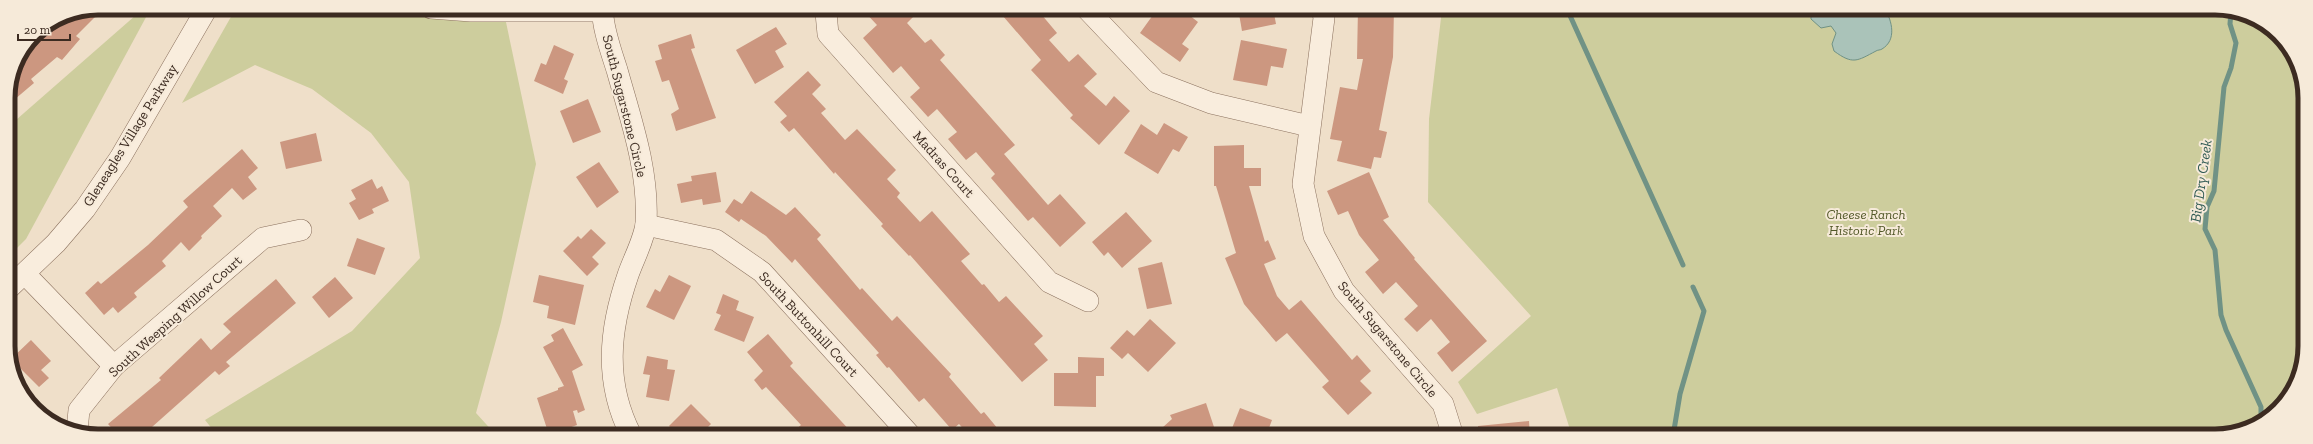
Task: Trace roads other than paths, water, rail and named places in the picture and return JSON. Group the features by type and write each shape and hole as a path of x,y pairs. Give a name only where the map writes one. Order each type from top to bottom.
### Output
{"street":[{"name":"Gleneagles Village Parkway","path":"15,283 56,243 85,209 120,158 203,15"},
{"name":"South Sugarstone Circle","path":"604,15 611,50 634,131 644,174 646,225 618,305 612,334 612,370 616,394 623,419 628,429"},
{"name":"Madras Court","path":"826,15 828,34 1049,282 1088,301"},
{"path":"1093,15 1156,82 1211,103 1309,126"},
{"name":"South Sugarstone Circle","path":"1323,15 1302,184 1314,236 1344,291 1443,404 1451,429"},
{"name":"South Buttonhill Court","path":"646,225 716,240 762,272 905,429"},
{"name":"South Weeping Willow Court","path":"77,426 79,410 114,366 263,238 301,230"},
{"path":"25,274 114,366"}],"waterway":[{"path":"1570,15 1683,265"},
{"name":"Big Dry Creek","path":"2231,17 2230,24 2236,43 2231,68 2224,87 2214,191 2207,207 2205,229 2215,250 2221,315 2226,330 2261,407 2261,415"},
{"path":"1674,429 1680,394 1704,311 1693,287"}],"park label":[{"name":"Cheese Ranch Historic Park","path":"1866,222"}]}
